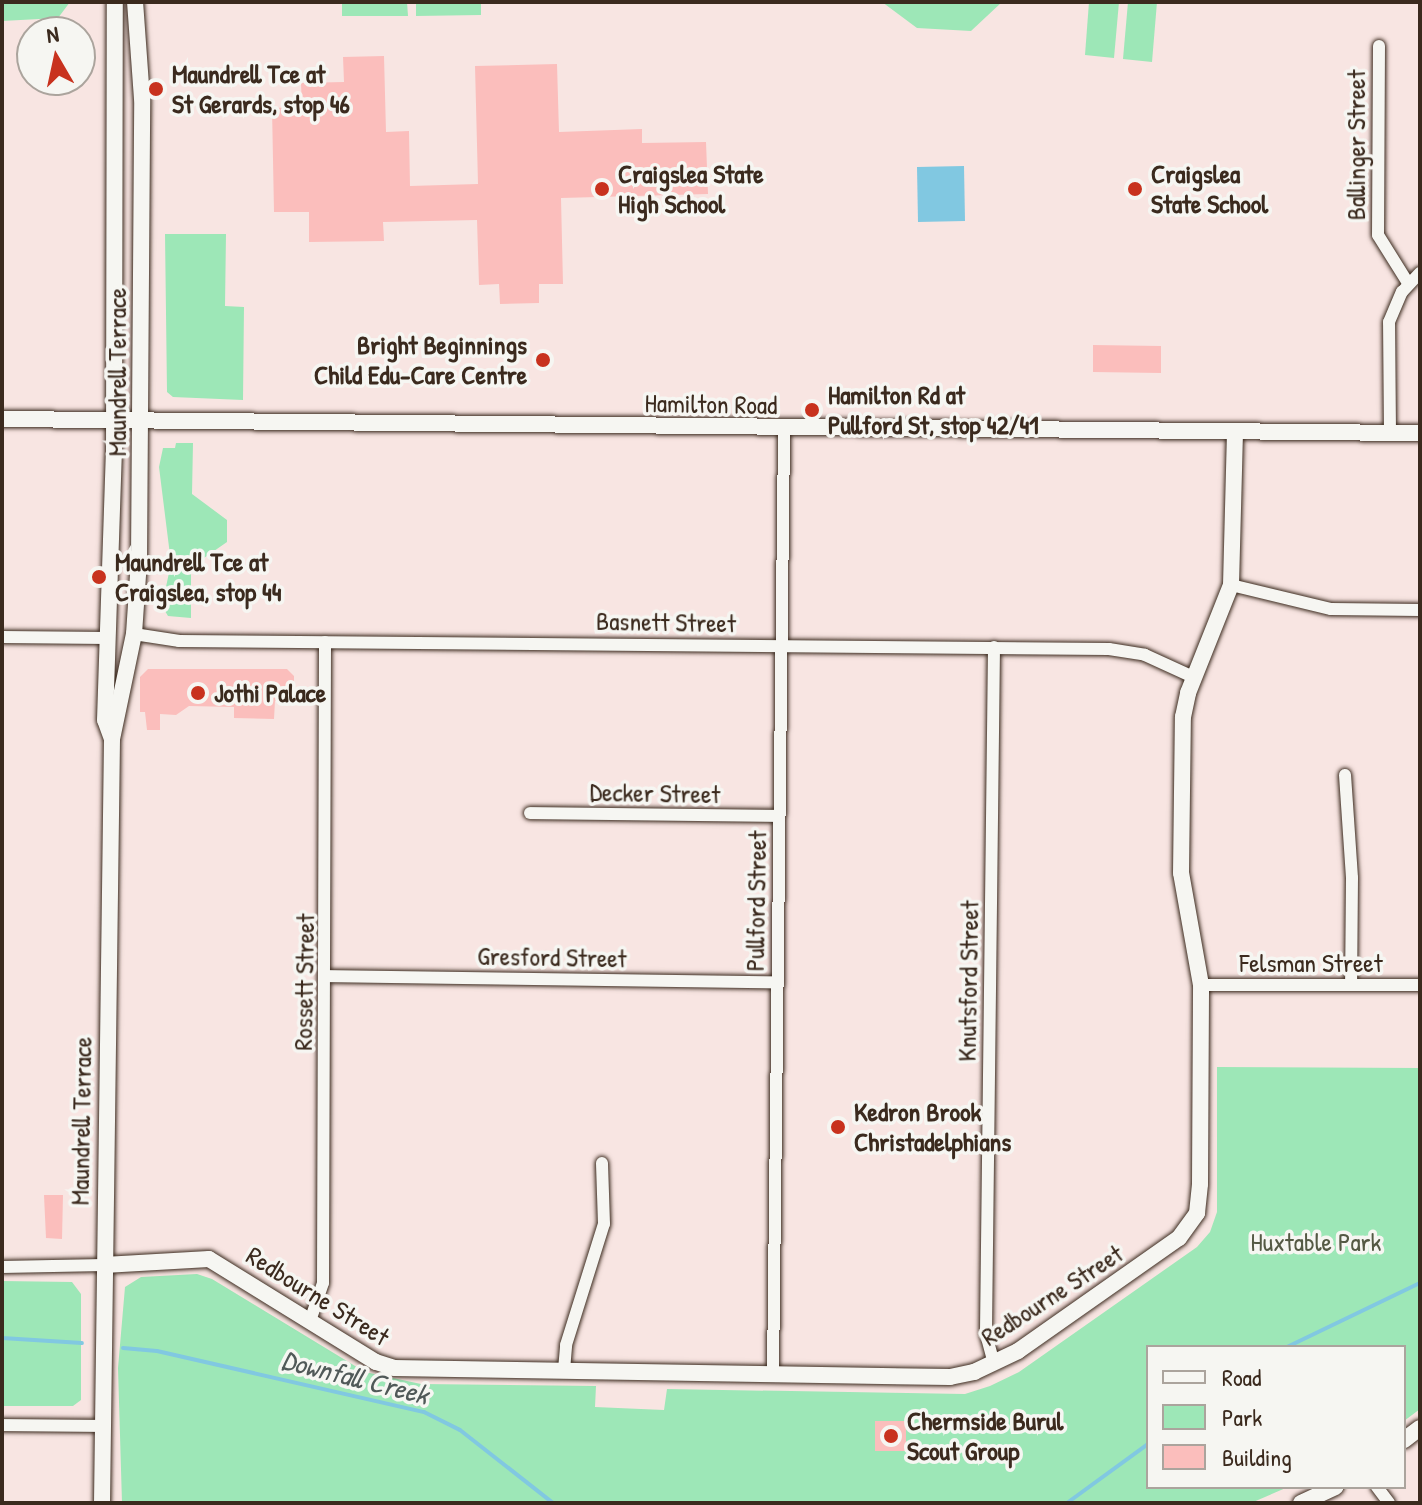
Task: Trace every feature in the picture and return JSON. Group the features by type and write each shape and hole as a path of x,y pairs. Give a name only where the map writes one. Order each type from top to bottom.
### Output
{"main road":[{"name":"Maundrell Terrace","path":"112,739 105,720 114,420 115,2"},
{"name":"Maundrell Terrace","path":"102,1503 112,739 134,634 140,420 142,99 135,2"},
{"name":"Hamilton Road","path":"2,419 1420,433"},
{"name":"Redbourne Street","path":"104,1265 209,1259 385,1366 950,1377 994,1363 1179,1238 1194,1222 1200,1184 1201,985 1181,873 1183,717 1193,677 1231,585 1235,433"},
{"path":"1301,1503 1331,1489"}],"street":[{"name":"Ballinger Street","path":"1379,46 1378,235 1408,283"},
{"path":"1390,433 1389,322 1408,283 1420,273"},
{"name":"Pullford Street","path":"773,1374 784,428"},
{"path":"1231,585 1331,609 1420,610"},
{"name":"Basnett Street","path":"134,634 179,641 1124,650 1193,677"},
{"path":"2,637 108,638"},
{"name":"Rossett Street","path":"310,1321 323,1283 325,642"},
{"name":"Knutsford Street","path":"994,647 986,1334 994,1363"},
{"path":"1345,775 1351,985"},
{"name":"Decker Street","path":"530,813 779,816"},
{"name":"Gresford Street","path":"326,976 777,982"},
{"name":"Felsman Street","path":"1201,985 1420,985"},
{"path":"564,1370 566,1345 604,1224 602,1163"},
{"path":"2,1267 104,1265"},
{"path":"2,1425 102,1426"}],"green space":[{"path":"2,2 70,2 60,16 16,16 16,20 2,21"},
{"path":"342,2 407,2 408,16 342,16"},
{"path":"416,2 481,2 481,15 416,16"},
{"path":"882,2 1002,2 971,31 917,28"},
{"path":"1089,2 1119,2 1114,58 1085,55"},
{"path":"1128,2 1157,2 1152,62 1123,59"},
{"path":"165,234 226,234 225,306 244,307 243,400 173,397 167,392"},
{"path":"176,443 193,443 192,494 227,520 227,542 191,567 191,618 168,616 162,606 171,563 159,467 163,448 175,448"},
{"name":"Huxtable Park","path":"1217,1067 1420,1068 1420,1409 1406,1420 1406,1345 1146,1345 1146,1489 1283,1489 1251,1503 122,1503 118,1368 125,1287 141,1277 197,1274 212,1279 365,1372 421,1384 596,1386 595,1407 664,1410 667,1389 965,1394 1019,1372 1197,1247 1210,1232 1217,1212"},
{"path":"2,1281 72,1282 81,1294 81,1400 73,1406 2,1406"}],"water":[{"path":"964,166 965,221 918,222 917,167"}],"building":[{"path":"384,56 386,132 409,131 410,186 478,184 475,66 557,64 559,132 642,129 642,143 706,142 708,194 561,198 563,284 539,284 539,303 500,304 499,284 479,285 477,220 383,222 384,241 309,242 309,212 274,212 272,108 302,107 301,83 344,82 343,57"},
{"path":"1093,345 1161,346 1161,373 1093,372"},
{"path":"148,669 287,669 294,676 294,701 275,701 274,719 234,718 234,707 189,706 176,715 160,714 160,730 147,730 145,712 140,712 140,677"},
{"path":"44,1195 63,1195 62,1239 46,1238"},
{"name":"Chermside Burul Scout Group","path":"875,1421 906,1421 906,1451 875,1451"}],"waterway":[{"name":"Downfall Creek","path":"1291,1345 1420,1283"},
{"name":"Downfall Creek","path":"2,1338 82,1343"},
{"name":"Downfall Creek","path":"123,1348 157,1351 424,1412 460,1430 553,1503"},
{"name":"Downfall Creek","path":"1067,1503 1146,1445"}],"place":[{"name":"Maundrell Tce at St Gerards, stop 46","path":"156,89"},
{"name":"Craigslea State High School","path":"602,189"},
{"name":"Craigslea State School","path":"1135,189"},
{"name":"Bright Beginnings Child Edu-Care Centre","path":"543,360"},
{"name":"Hamilton Rd at Pullford St, stop 42/41","path":"812,410"},
{"name":"Maundrell Tce at Craigslea, stop 44","path":"99,577"},
{"name":"Jothi Palace","path":"198,693"},
{"name":"Kedron Brook Christadelphians","path":"838,1127"},
{"name":"Chermside Burul Scout Group","path":"891,1436"}]}
